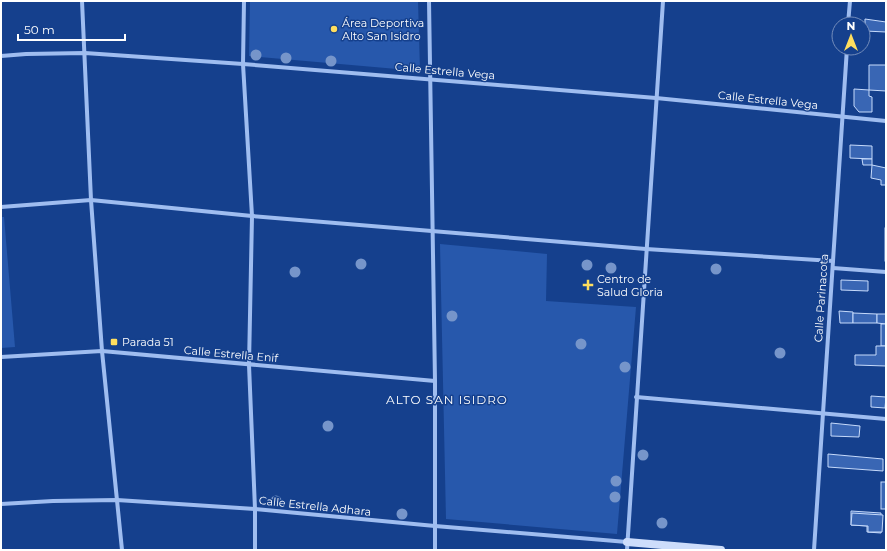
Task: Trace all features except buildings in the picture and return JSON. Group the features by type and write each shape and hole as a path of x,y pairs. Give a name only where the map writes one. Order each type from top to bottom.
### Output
{"street":[{"path":"82,1 91,200 102,351 122,550"},
{"path":"244,1 243,64 252,216 249,365 255,509 255,550"},
{"path":"429,1 435,381 435,550"},
{"path":"663,1 627,546 721,550"},
{"path":"849,16 850,1"},
{"name":"Calle Estrella Vega","path":"1,56 85,53 243,64 656,98 886,121"},
{"name":"Calle Parinacota","path":"814,550 846,56"},
{"path":"1,207 91,200 432,232 646,249 833,261"},
{"path":"832,268 886,272"},
{"name":"Calle Estrella Enif","path":"1,357 102,351 435,381"},
{"path":"636,397 886,419"},
{"name":"Calle Estrella Adhara","path":"1,504 53,501 117,500 255,509 627,546"}],"shaded area":[{"name":"Área Deportiva Alto San Isidro","path":"250,1 418,1 420,71 249,56"},
{"path":"1,217 4,217 15,347 1,348"},
{"path":"440,244 547,254 546,301 636,307 617,534 446,519"}],"place":[{"name":"Área Deportiva Alto San Isidro","path":"334,29"},
{"name":"Centro de Salud Gloria","path":"588,285"},
{"name":"Parada 51","path":"114,342"}],"district":[{"name":"ALTO SAN ISIDRO","path":"447,399"}]}
